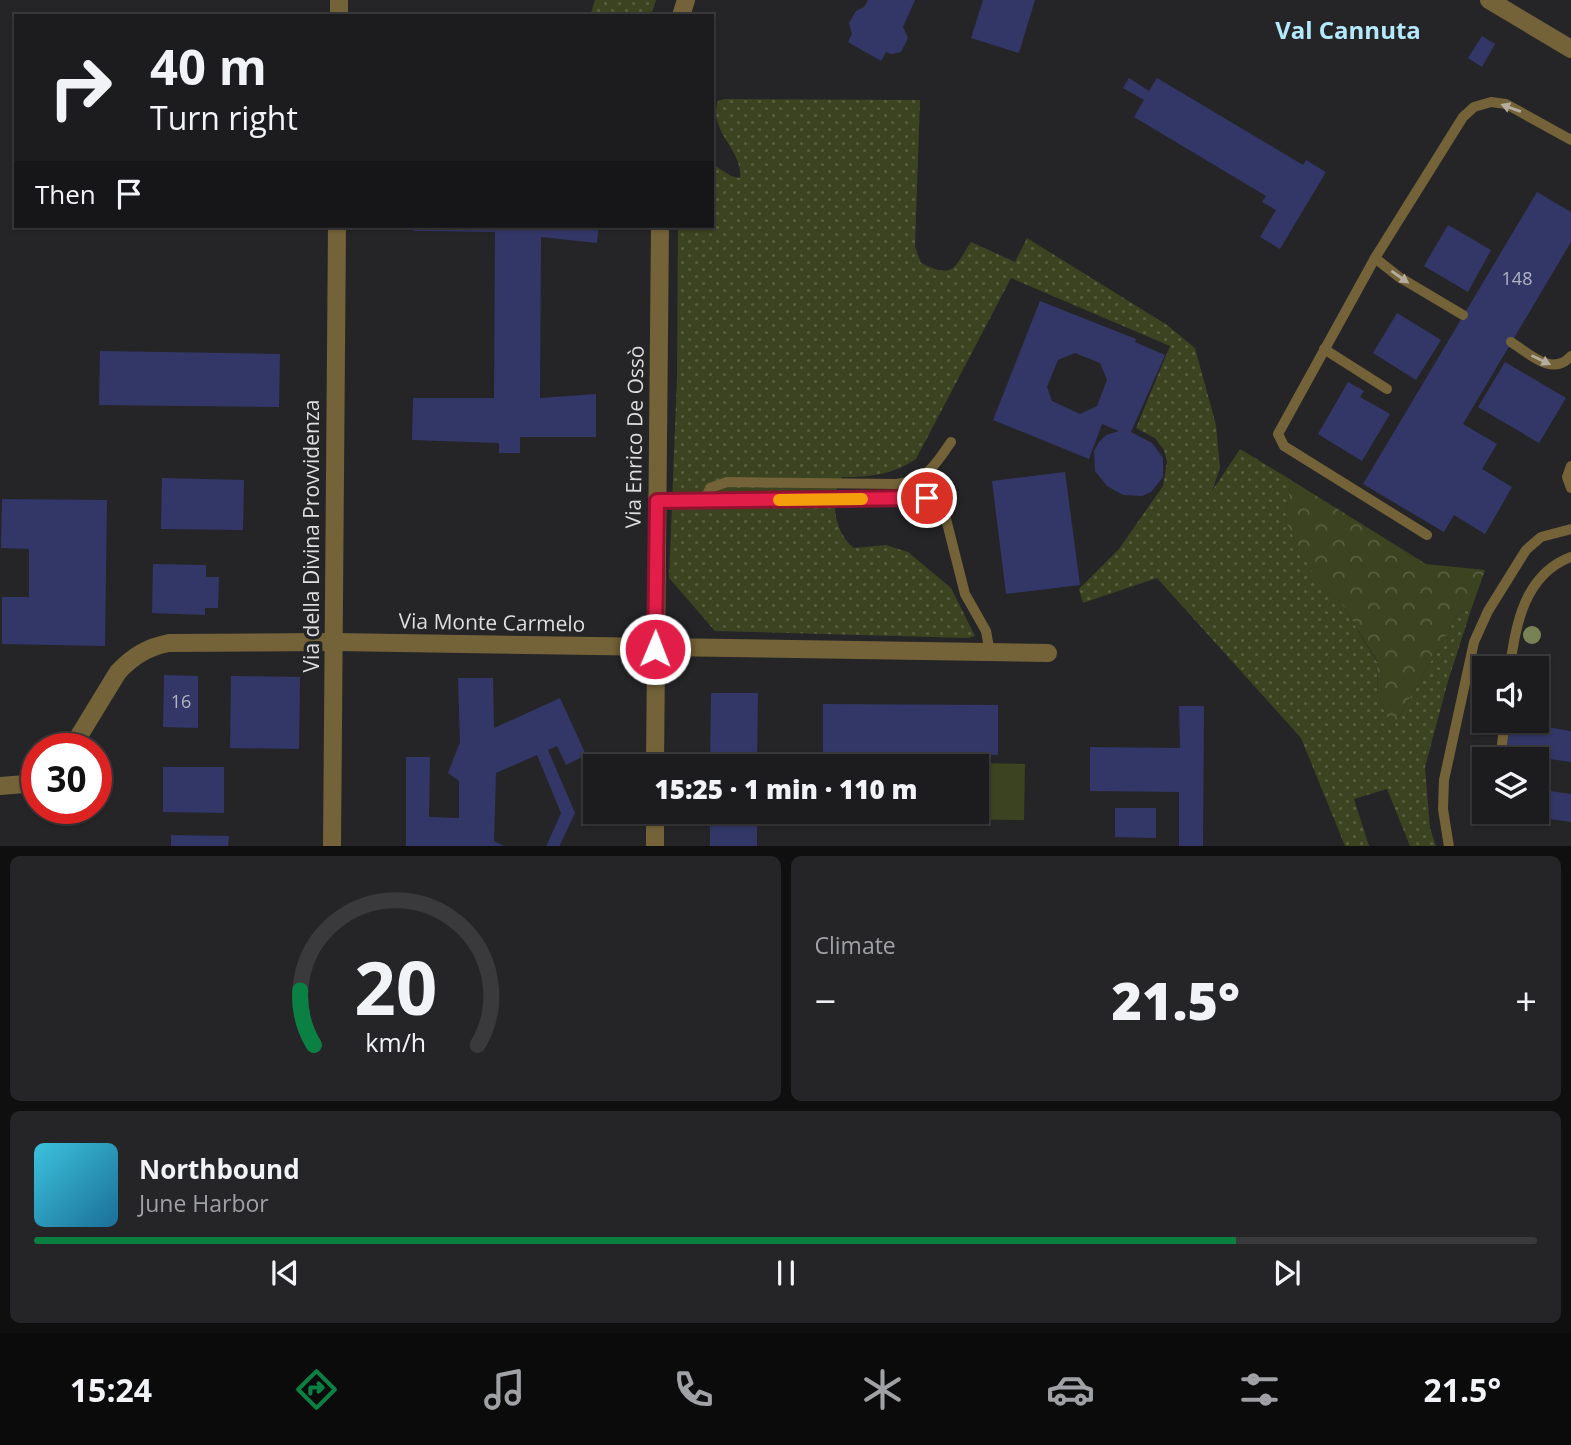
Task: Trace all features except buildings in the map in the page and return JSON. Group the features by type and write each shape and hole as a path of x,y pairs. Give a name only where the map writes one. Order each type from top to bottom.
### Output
{"street":[{"path":"1489,0 1571,49"},
{"name":"Via della Divina Provvidenza","path":"332,846 337,228"},
{"name":"Via Enrico De Ossò","path":"655,754 660,228"},
{"name":"Via Monte Carmelo","path":"81,733 118,672 132,658 149,648 169,643 335,642 1048,653"},
{"path":"0,786 21,784"},
{"path":"655,824 655,846"}],"lane":[{"path":"1427,535 1284,446 1278,434 1375,258 1463,117 1474,107 1491,102 1506,104 1571,140"},
{"path":"1375,258 1399,277 1463,315"},
{"path":"1511,342 1550,365 1564,363 1571,356"},
{"path":"1324,349 1387,389"},
{"path":"705,500 710,488 727,482 896,484 918,480 929,472 951,442"},
{"path":"1571,466 1567,477 1571,488"},
{"path":"657,501 927,498 937,501 944,511 965,594 986,631 990,653"},
{"path":"1449,846 1443,809 1444,780 1474,642 1488,611 1526,550 1541,537 1571,529"},
{"path":"1512,656 1519,618 1531,590 1548,569 1571,557"}],"green space":[{"path":"595,0 656,0 652,14 591,14"},
{"path":"920,100 915,247 921,263 941,270 952,268 971,242 1015,262 1027,238 1167,325 1195,348 1216,425 1220,468 1212,491 1240,449 1291,480 1285,521 1317,580 1342,604 1377,662 1378,696 1392,729 1459,612 1471,610 1448,681 1425,767 1430,828 1436,846 1410,846 1387,789 1354,799 1369,846 1345,846 1301,738 1157,578 1083,603 1079,589 1119,549 1163,486 1167,462 1164,450 1155,438 1136,428 1170,346 1011,278 916,459 898,469 880,474 842,477 836,495 838,524 847,542 854,548 886,545 908,552 951,588 975,636 968,638 715,631 669,578 677,378 678,228 714,228 714,165 731,176 740,178 737,159 717,121 718,101"},
{"path":"1291,480 1426,564 1485,570 1471,610 1459,612 1392,729 1378,696 1377,661 1342,604 1317,581 1285,521"},
{"path":"989,763 1025,764 1024,820 989,820"}],"slow traffic":[{"path":"779,500 862,499"}],"district":[{"name":"Val Cannuta","path":"1348,31"}],"route":[{"path":"655,649 657,501 927,498"}]}
